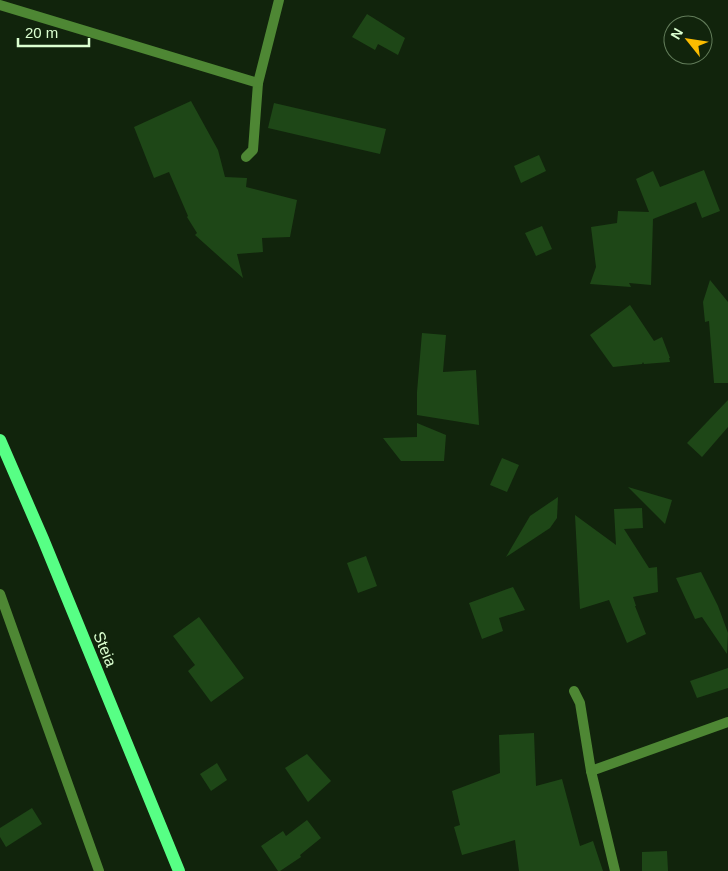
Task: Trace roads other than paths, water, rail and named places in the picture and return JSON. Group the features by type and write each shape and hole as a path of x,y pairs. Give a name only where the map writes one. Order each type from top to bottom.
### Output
{"main road":[{"name":"Steia","path":"0,440 43,539 179,871"}],"street":[{"path":"246,157 253,150 258,83 279,0"},
{"path":"0,5 258,83"},
{"path":"0,594 99,871"},
{"path":"574,691 580,703 591,771 615,871"},
{"path":"591,771 728,722"}]}
